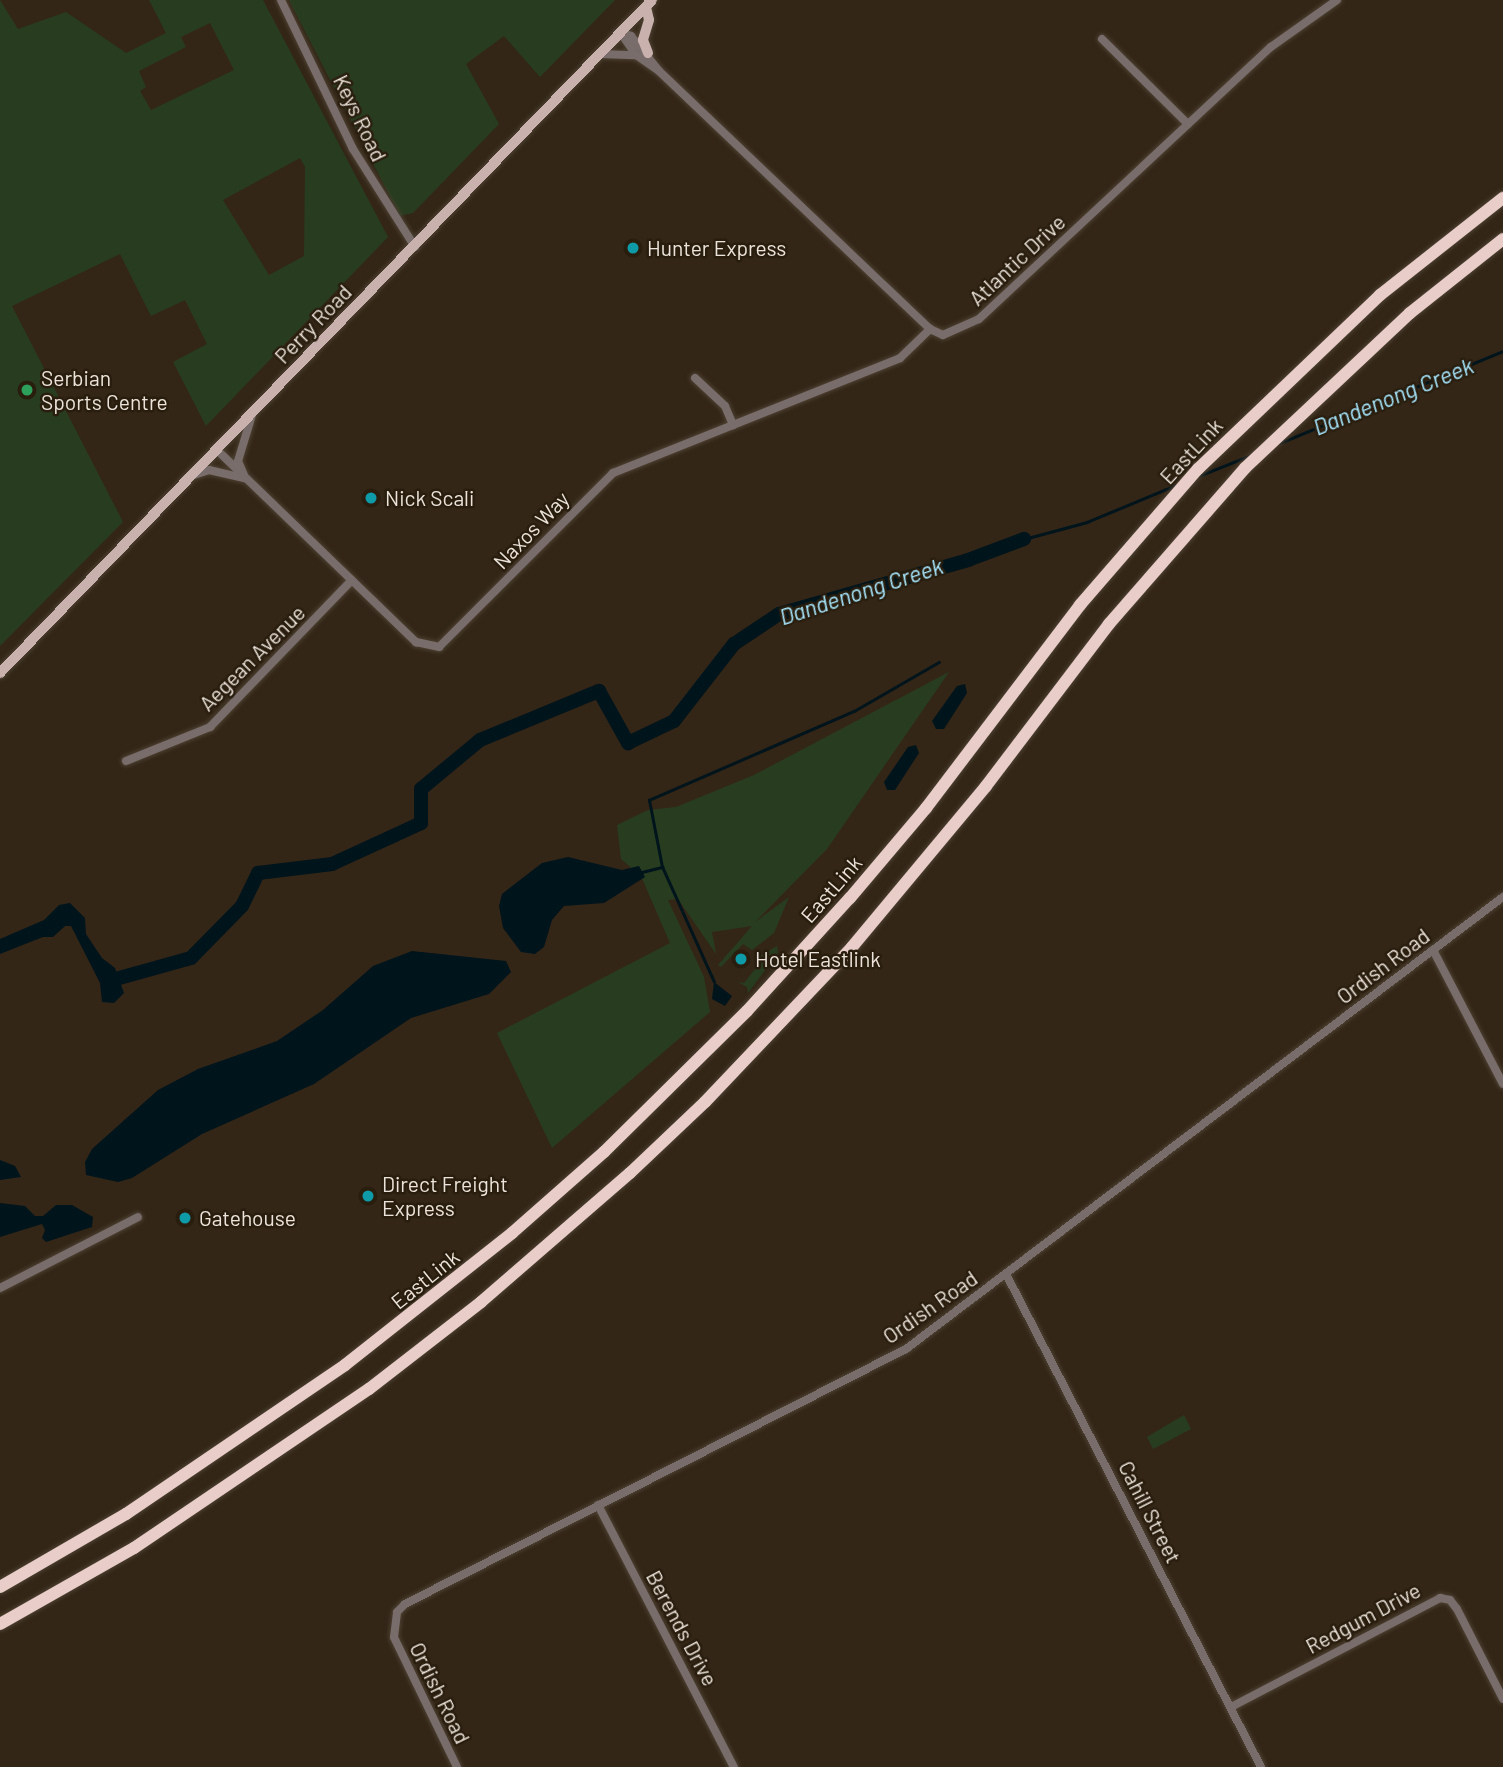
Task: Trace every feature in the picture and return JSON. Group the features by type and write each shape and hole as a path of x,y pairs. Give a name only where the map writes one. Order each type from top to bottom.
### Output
{"highway":[{"name":"EastLink","path":"0,1587 126,1514 293,1402 417,1311 556,1195 712,1048 850,898 926,808 1080,606 1241,425 1380,295 1503,198"},
{"path":"0,1624 134,1548 369,1389 481,1302 611,1190 705,1102 860,938 978,796 1142,584 1307,407 1410,313 1503,239"}],"main road":[{"name":"Perry Road","path":"0,673 649,3"},
{"path":"642,54 649,20 649,3"}],"street":[{"name":"Keys Road","path":"281,0 353,149 415,247"},
{"name":"Atlantic Drive","path":"930,329 952,334 979,319 1271,47 1338,0"},
{"path":"620,32 631,36 642,54 659,71 930,329"},
{"path":"1102,39 1188,124"},
{"path":"598,54 642,54"},
{"name":"Naxos Way","path":"217,450 416,642 439,647 613,473 900,358 930,329"},
{"path":"695,378 724,406 733,425"},
{"path":"245,478 238,461 251,415"},
{"path":"193,475 209,470 245,478"},
{"name":"Aegean Avenue","path":"126,761 210,727 352,580"},
{"name":"Ordish Road","path":"457,1767 399,1651 393,1624 397,1612 598,1505 906,1349 1503,897"},
{"path":"1433,950 1503,1084"},
{"path":"0,1288 138,1217"},
{"name":"Cahill Street","path":"1006,1274 1261,1767"},
{"name":"Berends Drive","path":"598,1505 734,1767"},
{"name":"Redgum Drive","path":"1231,1707 1440,1598 1450,1600 1457,1609 1503,1699"}],"green space":[{"path":"0,0 18,29 66,12 126,53 166,33 149,0 263,0 388,237 206,426 173,362 207,344 185,300 151,316 120,254 12,306 123,522 0,646","holes":["210,23 234,70 151,110 140,91 146,87 139,71 186,47 181,37","300,158 305,167 304,256 269,275 223,200"]},
{"path":"289,0 615,0 540,77 504,36 466,64 499,124 413,213 400,216"},
{"path":"949,672 827,849 755,922 789,897 774,933 752,950 743,944 721,967 718,965 752,926 712,932 716,954 678,899 668,900 704,977 710,1012 552,1148 497,1033 670,943 641,876 621,859 617,825 648,810 676,807 754,775"},
{"path":"777,946 778,953 748,993 747,987 738,982 744,983 763,959 760,956"},
{"path":"1184,1415 1191,1429 1153,1449 1147,1437"}],"water":[{"path":"965,684 967,693 944,729 936,729 932,721 957,686"},
{"path":"916,745 919,753 895,790 887,790 884,782 908,747"},
{"path":"568,857 622,870 639,866 645,877 604,903 564,906 552,920 544,947 535,954 521,952 503,928 499,906 502,894 542,863"},
{"path":"70,903 85,918 86,934 102,958 115,968 124,993 114,1003 102,1002 100,983 71,926 65,926 53,937 43,937 0,954 0,939 44,920 59,905"},
{"path":"412,951 506,961 511,972 489,994 411,1018 314,1084 202,1134 132,1178 118,1182 86,1175 85,1162 92,1149 158,1090 198,1069 277,1041 323,1010 373,966"},
{"path":"714,982 732,996 725,1006 712,999"},
{"path":"0,1160 15,1166 21,1177 0,1180"},
{"path":"0,1203 25,1206 35,1216 43,1216 56,1205 72,1205 93,1217 92,1227 46,1242 42,1238 45,1230 42,1224 0,1237"}],"waterway":[{"name":"Dandenong Creek","path":"1280,443 1503,351"},
{"name":"Dandenong Creek","path":"1199,476 1251,455"},
{"name":"Dandenong Creek","path":"1024,539 1087,522 1176,485"},
{"name":"Dandenong Creek","path":"106,971 112,980 191,958 242,906 258,873 332,864 421,823 421,789 480,740 599,691 628,743 674,721 734,644 779,614 968,560 1024,539"},
{"path":"714,982 662,867 649,800 854,711 939,662"},
{"path":"642,872 662,867"}],"place":[{"name":"Hunter Express","path":"633,248"},
{"name":"Serbian Sports Centre","path":"27,390"},
{"name":"Nick Scali","path":"371,498"},
{"name":"Hotel Eastlink","path":"741,959"},
{"name":"Direct Freight Express","path":"368,1196"},
{"name":"Gatehouse","path":"185,1218"}]}
